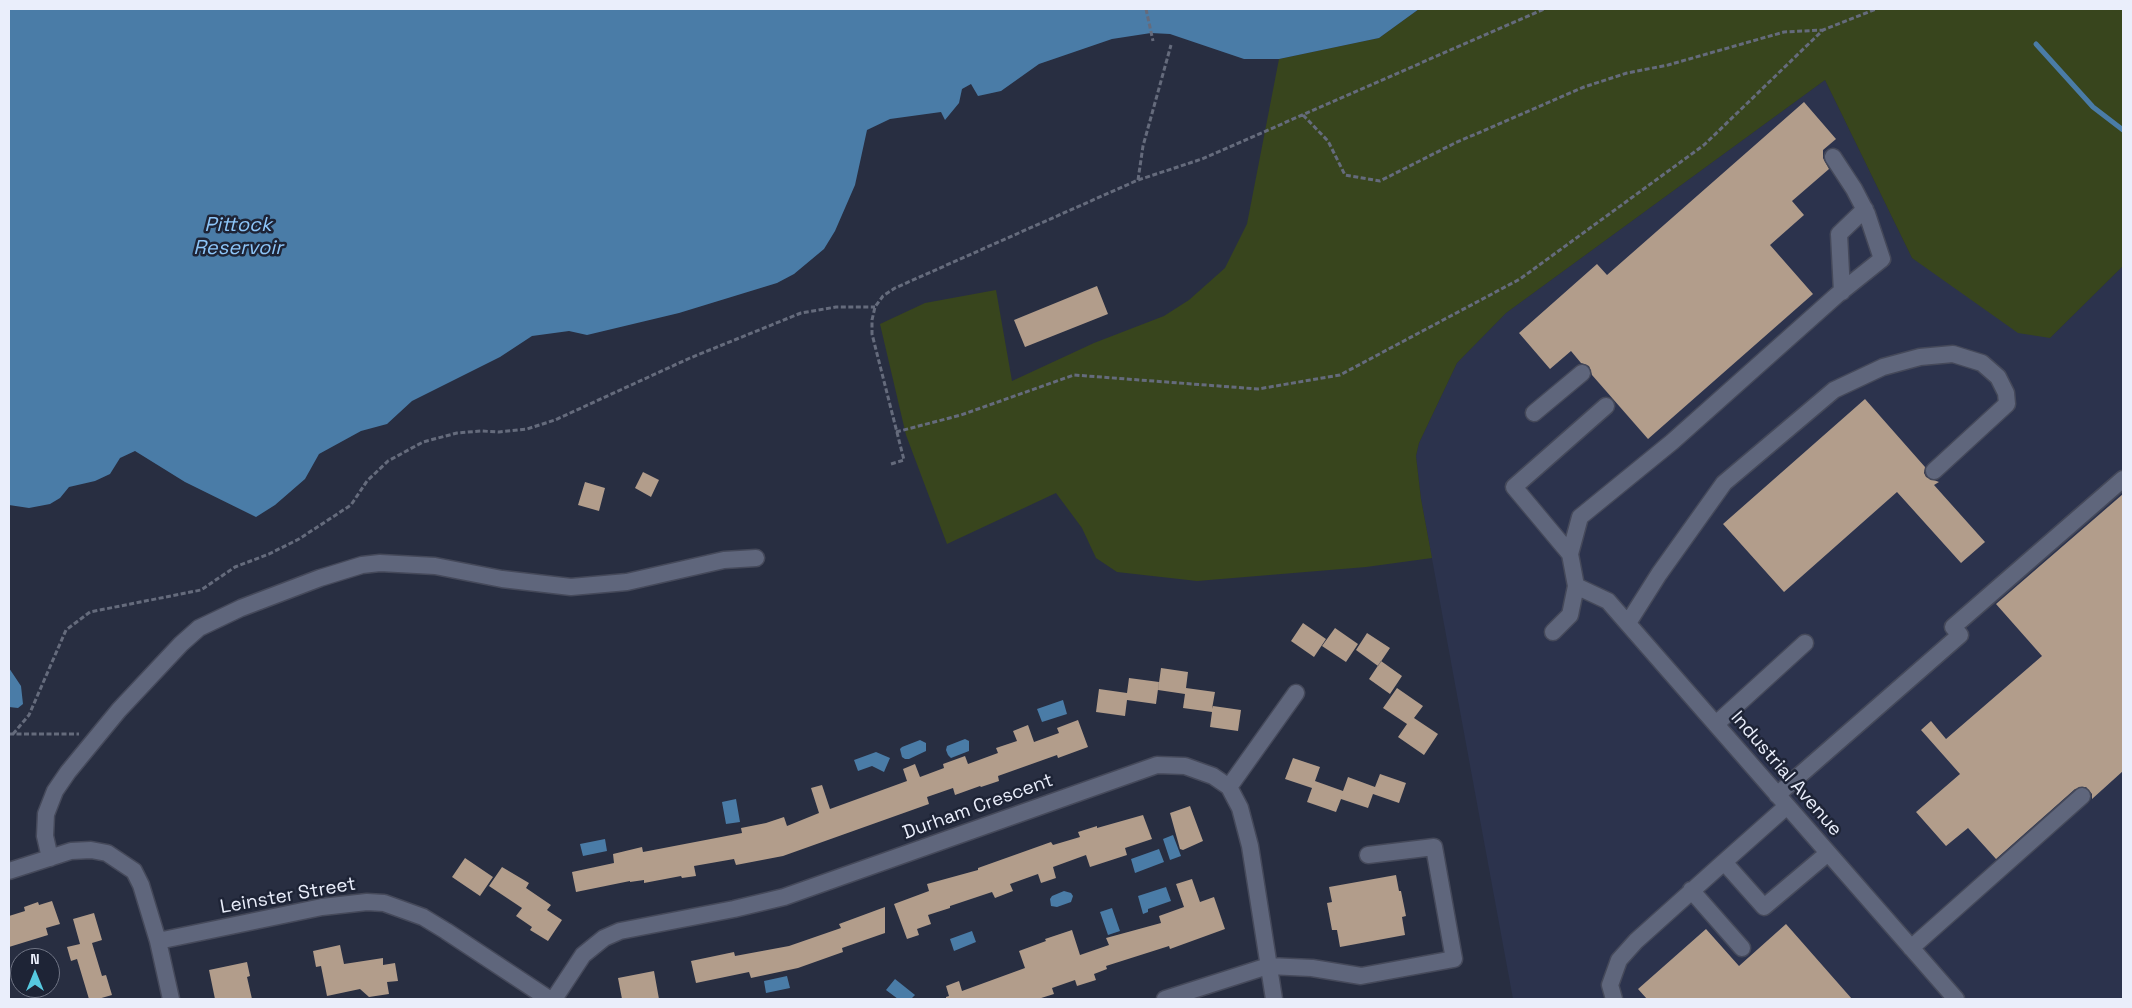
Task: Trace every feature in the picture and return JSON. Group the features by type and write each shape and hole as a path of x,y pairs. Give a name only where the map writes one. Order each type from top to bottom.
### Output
{"street":[{"path":"1553,632 1570,615 1576,586 1570,554 1580,518 1672,442 1882,259 1865,210 1833,157"},
{"path":"1842,292 1839,234 1865,210"},
{"path":"1628,623 1659,574 1724,484 1834,390 1883,368 1920,357 1954,354 1982,363 1998,376 2006,393 2008,404 1934,471"},
{"path":"1534,413 1582,373"},
{"path":"1570,554 1514,487 1606,406"},
{"path":"1614,999 1610,985 1618,960 1636,941 1724,862 1782,801 1960,635 1953,627 2123,479"},
{"path":"50,858 45,836 46,814 55,791 99,734 163,662 199,628 241,608 362,565 399,563 435,566 502,580 571,587 627,582 724,560 756,558"},
{"name":"Industrial Avenue","path":"1576,586 1608,601 1956,999"},
{"path":"1716,724 1805,643"},
{"path":"1274,999 1250,846 1240,808 1229,787 1296,692"},
{"name":"Durham Crescent","path":"554,999 583,955 604,938 620,931 734,909 784,897 1157,765 1185,766 1200,770 1229,787"},
{"path":"1911,948 2082,796"},
{"path":"1165,999 1268,966 1312,968 1361,976 1454,959 1434,846 1368,855"},
{"path":"9,871 71,850 91,850 107,853 134,871 141,885 158,941 171,999"},
{"path":"1724,862 1764,907 1828,853"},
{"path":"1691,890 1742,948"},
{"name":"Leinster Street","path":"158,941 322,907 367,902 384,903 423,917 549,999"}],"path":[{"path":"1146,9 1153,41"},
{"path":"891,464 904,460 872,334 874,307 883,296 895,288 1138,180 1202,159 1544,9"},
{"path":"1303,114 1328,141 1346,175 1380,181 1455,143 1584,87 1627,73 1668,65 1784,32 1824,30 1876,9"},
{"path":"896,432 962,415 1074,376 1258,389 1340,375 1520,279 1704,144 1824,30"},
{"path":"1138,180 1143,146 1171,44"},
{"path":"14,734 29,715 66,630 90,612 201,590 235,567 269,554 299,539 351,505 367,481 388,461 423,442 457,433 528,429 556,420 690,358 801,313 836,307 874,307"},
{"path":"9,734 99,734"}],"shaded area":[{"path":"1825,80 1912,258 2050,338 2123,266 2123,999 1513,999 1421,499 1416,456 1419,443 1457,363 1506,313"}],"green space":[{"path":"1419,9 2123,9 2123,266 2050,338 2018,333 1912,258 1825,80 1506,313 1457,363 1419,443 1416,456 1421,499 1432,558 1366,567 1197,581 1117,572 1096,558 1082,528 1056,493 947,544 906,435 880,324 925,303 996,290 1012,381 1094,343 1164,316 1189,300 1225,268 1247,224 1279,59 1379,38"}],"water":[{"name":"Pittock Reservoir","path":"9,9 1419,9 1379,38 1279,59 1244,59 1170,34 1151,33 1112,39 1039,64 1001,91 978,96 971,84 962,89 959,103 945,120 941,112 890,119 867,130 855,185 835,231 824,249 794,274 777,283 679,313 587,335 569,331 532,336 500,357 412,401 387,424 361,431 319,454 305,479 275,505 256,517 185,482 135,451 120,458 110,474 95,481 69,487 60,498 50,504 29,508 9,505"},
{"path":"9,668 21,686 23,704 18,708 9,707"},
{"path":"1063,700 1067,714 1042,722 1037,709"},
{"path":"965,739 969,741 969,751 951,758 946,750 947,746"},
{"path":"920,740 926,743 926,751 909,759 902,757 900,749 902,747"},
{"path":"876,752 890,758 884,772 872,766 858,771 854,760"},
{"path":"736,799 740,822 726,824 722,802"},
{"path":"1173,835 1181,856 1170,860 1163,839"},
{"path":"605,839 607,851 583,856 580,844"},
{"path":"1159,849 1164,862 1135,873 1131,859"},
{"path":"1166,887 1171,901 1148,909 1148,912 1143,914 1138,896"},
{"path":"1064,891 1071,893 1073,896 1071,902 1057,907 1051,906 1050,899 1052,896"},
{"path":"1112,908 1120,931 1108,935 1100,912"},
{"path":"972,931 976,942 954,951 950,939"},
{"path":"787,976 790,988 766,993 764,981"},
{"path":"895,979 915,995 911,999 898,999 886,990"}],"building":[{"path":"1804,102 1836,139 1823,150 1823,158 1829,169 1792,201 1804,215 1770,245 1813,294 1648,439 1592,375 1589,366 1581,363 1571,351 1550,369 1519,333 1597,264 1607,275"},
{"path":"1097,286 1108,314 1025,347 1014,320"},
{"path":"1865,399 1925,467 1924,473 1926,477 1939,482 1934,485 1985,542 1961,563 1897,492 1784,592 1723,524"},
{"path":"643,472 659,480 651,497 635,488"},
{"path":"585,482 605,488 599,511 578,505"},
{"path":"2123,494 2123,771 2092,799 2092,794 2086,787 2075,789 1996,859 1968,828 1946,846 1916,812 1960,774 1921,730 1931,721 1946,739 2042,656 1996,604"},
{"path":"1303,623 1326,639 1314,657 1291,641"},
{"path":"1335,628 1358,644 1346,662 1322,646"},
{"path":"1367,633 1390,648 1378,666 1356,650"},
{"path":"1381,661 1402,676 1390,694 1369,679"},
{"path":"1161,668 1188,672 1186,688 1215,692 1212,709 1213,706 1241,710 1238,731 1210,727 1212,712 1183,708 1185,694 1158,690"},
{"path":"1129,678 1159,682 1156,704 1127,700 1125,716 1096,712 1099,689 1127,693"},
{"path":"1397,688 1423,706 1414,718 1438,734 1424,755 1398,737 1407,724 1383,708"},
{"path":"1078,720 1088,747 1058,758 1057,755 998,776 999,781 981,787 955,795 953,788 927,797 929,804 783,856 736,865 734,859 694,866 696,876 682,878 681,876 644,883 644,880 630,881 576,892 572,872 614,863 613,854 642,847 643,852 742,833 741,828 784,817 787,826 819,813 811,788 822,785 830,809 907,781 903,769 915,764 920,777 944,768 943,764 965,756 968,764 998,753 996,748 1017,741 1013,731 1028,725 1034,742 1059,733 1057,728"},
{"path":"1293,758 1320,767 1315,781 1343,791 1348,777 1375,787 1380,774 1406,783 1399,803 1373,794 1368,808 1341,799 1336,812 1307,802 1312,788 1285,779"},
{"path":"1190,806 1203,841 1183,850 1180,849 1170,813"},
{"path":"1143,815 1152,839 1125,848 1127,855 1090,867 1086,855 1053,867 1056,878 1041,883 1038,874 1010,884 1013,891 995,898 992,892 950,906 950,908 928,915 931,924 917,929 919,935 907,939 894,904 929,891 927,884 978,870 978,868 1051,842 1053,845 1080,837 1078,832"},
{"path":"465,858 493,877 480,896 452,877"},
{"path":"502,867 529,883 526,888 551,905 547,910 562,920 548,941 530,930 532,927 516,916 522,908 489,886"},
{"path":"1396,875 1406,916 1402,917 1405,935 1340,947 1337,930 1332,930 1327,903 1332,902 1329,887"},
{"path":"1192,879 1200,902 1214,897 1225,929 1170,949 1169,946 1106,966 1107,969 1094,974 1096,980 1077,986 1075,980 1052,988 1054,994 1038,999 946,999 949,996 946,986 959,981 962,991 1025,968 1019,951 1046,941 1045,939 1072,930 1080,955 1109,945 1106,938 1161,923 1159,916 1184,907 1176,884"},
{"path":"52,901 60,924 46,928 48,935 9,947 9,916 25,911 24,907 38,902 39,905"},
{"path":"885,907 885,933 842,948 843,952 798,968 751,978 749,972 696,983 691,961 734,952 735,956 789,946 841,928 839,924"},
{"path":"94,913 102,940 92,943 102,976 106,975 112,995 98,999 89,999 77,959 71,961 67,947 80,944 73,919"},
{"path":"1786,924 1852,999 1647,999 1638,989 1706,929 1739,966"},
{"path":"340,945 344,964 383,958 383,965 395,963 398,981 387,982 389,994 369,997 360,989 327,996 321,966 316,967 313,951"},
{"path":"247,962 250,976 247,977 252,999 215,999 209,970"},
{"path":"654,971 659,999 622,999 618,978"}],"waterway":[{"path":"2036,44 2093,107 2123,130"}]}
